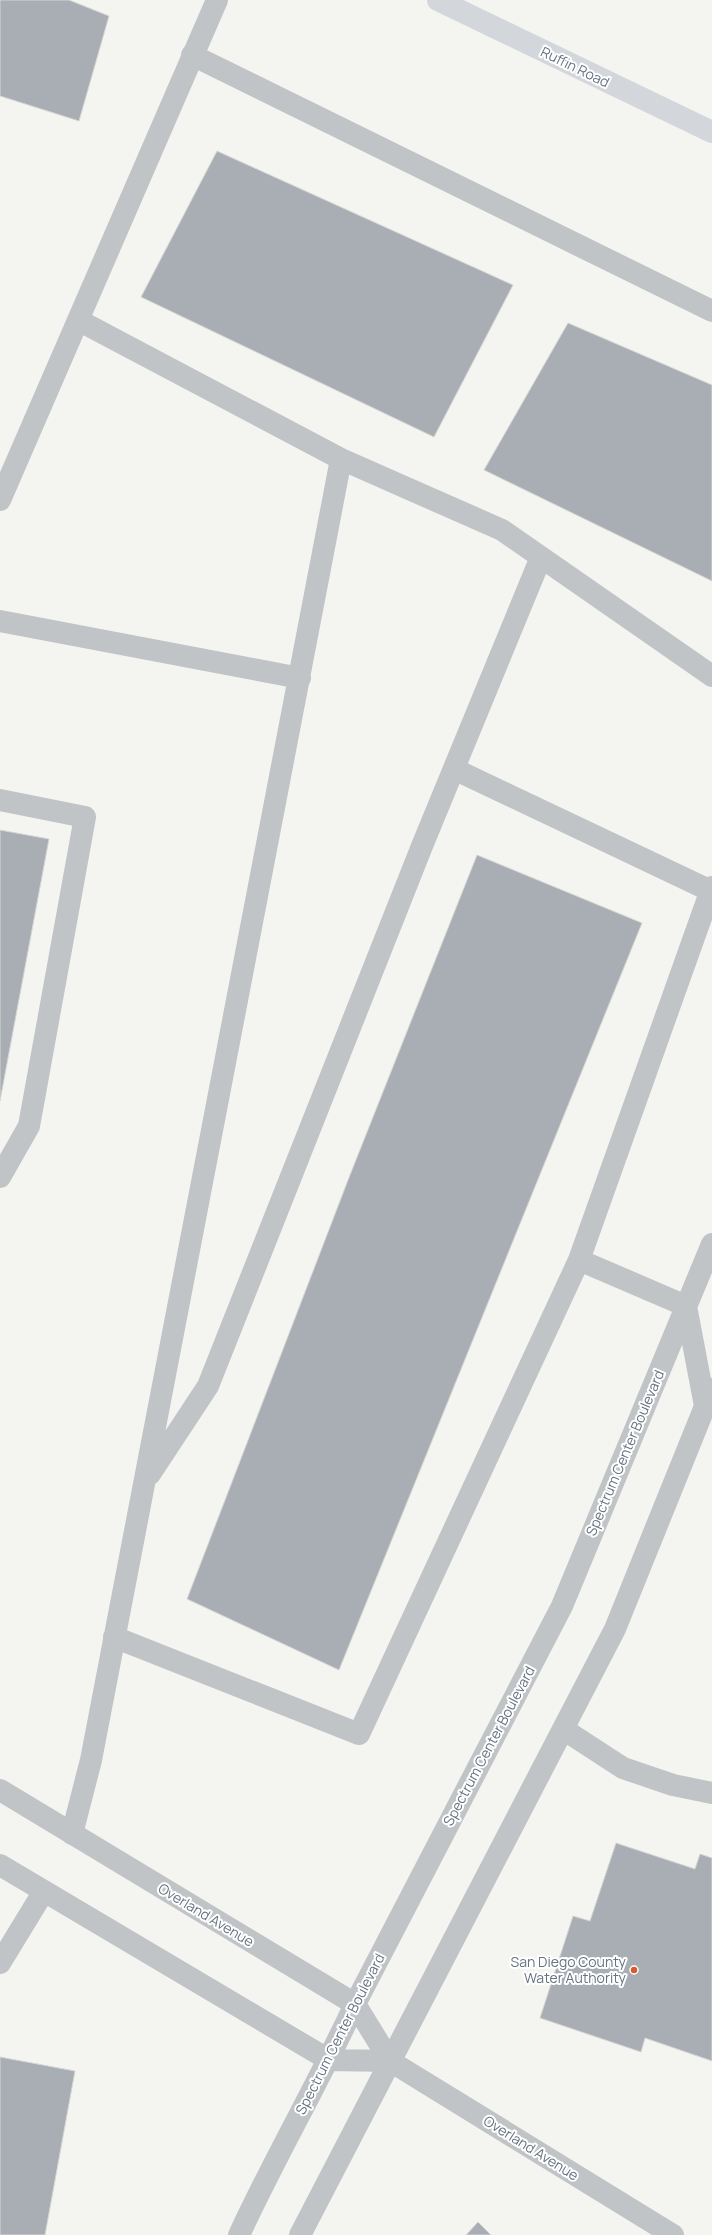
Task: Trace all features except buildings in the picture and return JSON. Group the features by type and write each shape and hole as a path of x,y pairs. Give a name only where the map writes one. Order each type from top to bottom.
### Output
{"main road":[{"name":"Ruffin Road","path":"438,0 712,132"}],"street":[{"path":"0,500 217,0"},
{"path":"192,55 712,311"},
{"path":"78,320 341,459 502,530 712,676"},
{"path":"72,1834 91,1760 341,459"},
{"path":"144,1483 208,1386 454,769 541,557"},
{"path":"0,622 300,678"},
{"path":"114,1637 359,1734 579,1260 711,889 454,769"},
{"path":"0,800 85,817 29,1126 0,1177"},
{"name":"Spectrum Center Boulevard","path":"239,2235 256,2198 329,2060 355,2004 562,1606 712,1244"},
{"path":"300,2235 615,1629 709,1397 686,1306 579,1260"},
{"path":"563,1729 623,1768 674,1786 712,1792"},
{"name":"Overland Avenue","path":"0,1790 355,2004 390,2061 673,2235"},
{"path":"0,1865 329,2060 390,2061"},
{"path":"0,1963 44,1891"}],"place":[{"name":"San Diego County Water Authority","path":"634,1970"}]}
